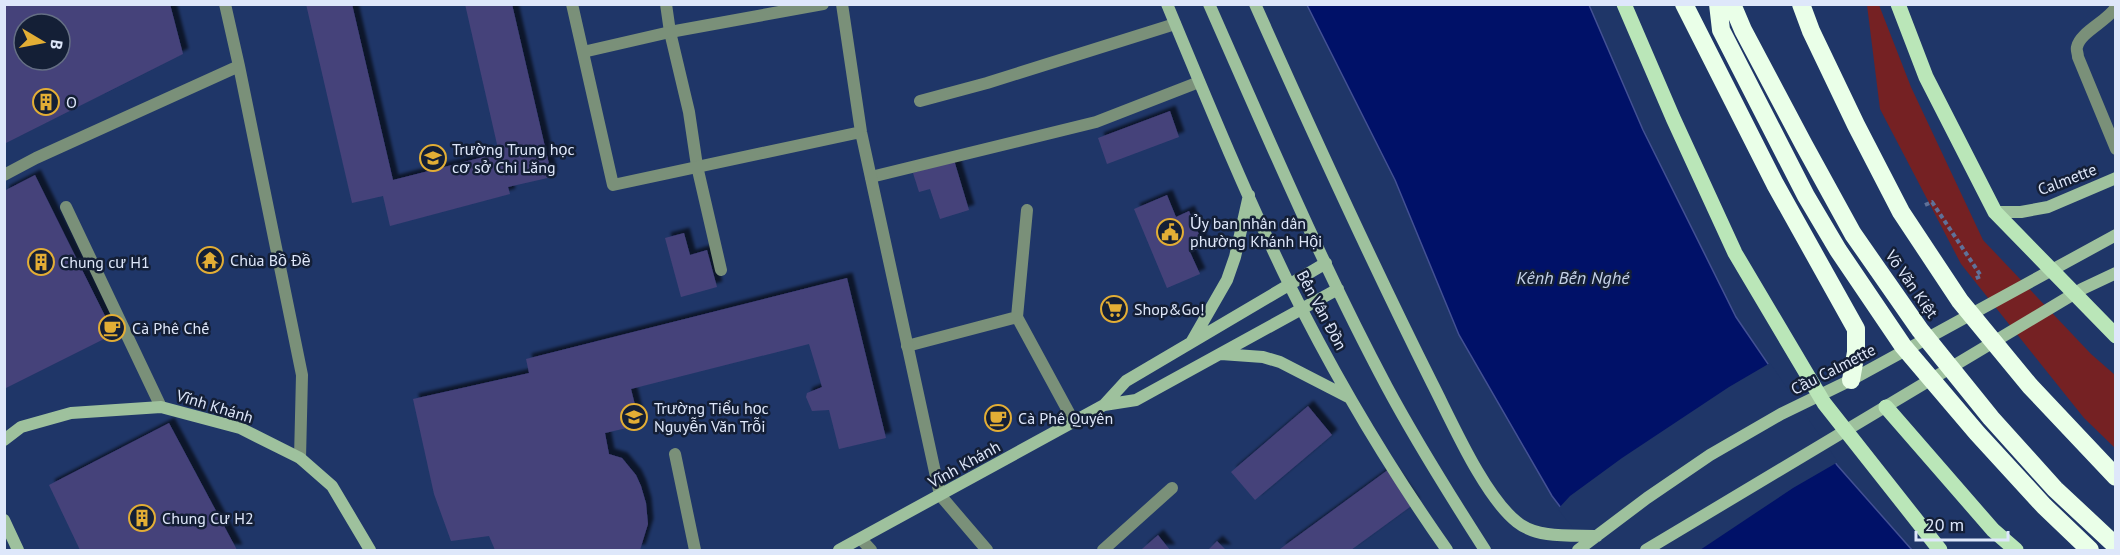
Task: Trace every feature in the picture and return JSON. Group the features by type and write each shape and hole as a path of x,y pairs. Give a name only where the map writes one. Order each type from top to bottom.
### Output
{"highway":[{"path":"1684,4 1775,184 1856,329 1856,352 1851,380"},
{"path":"1718,4 1721,30 1806,196 1838,250 1911,354 2044,506 2090,550"},
{"name":"Võ Văn Kiệt","path":"1732,4 1743,30 1804,146 1853,234 1920,330 1991,418 2055,489 2115,546"},
{"name":"Võ Văn Kiệt","path":"1801,4 1811,31 1901,212 1960,301 2030,386 2115,477"}],"main road":[{"name":"Bến Vân Đồn","path":"1167,4 1198,82 1289,284 1351,398 1413,500 1447,550"},
{"name":"Bến Vân Đồn","path":"1209,4 1338,289 1388,388 1434,470 1485,550"},
{"path":"1255,4 1385,289 1483,478 1499,503 1517,522 1529,529 1562,535 1597,536"},
{"path":"1624,4 1735,253 1824,403 1940,550"},
{"path":"1898,4 1926,77 1995,212 2115,336"},
{"name":"Calmette","path":"1995,212 2021,212 2048,207 2115,178"},
{"path":"1191,342 1227,280 1235,257 1249,195"},
{"name":"Cầu Calmette","path":"1578,550 1647,498 1710,455 1781,414 1851,380 2115,235"},
{"name":"Vĩnh Khánh","path":"839,550 1104,405 1126,381 1326,263"},
{"path":"1650,548 2082,289 2115,273"},
{"name":"Vĩnh Khánh","path":"1104,405 1136,400 1338,289"},
{"path":"1220,354 1263,357 1280,362 1351,398"},
{"name":"Vĩnh Khánh","path":"4,440 21,427 71,413 161,407 240,428 300,458 332,486 370,550"},
{"path":"1886,407 1993,530 2016,550"},
{"path":"4,520 18,550"}],"street":[{"path":"225,4 302,375 300,458"},
{"path":"572,4 613,185 861,132"},
{"path":"666,4 670,32 689,112 697,166 721,270"},
{"path":"583,52 670,32 824,4"},
{"path":"842,4 861,132 940,495 987,550"},
{"path":"2115,8 2112,14 2081,39 2077,47 2078,57 2115,149"},
{"path":"920,101 987,83 1175,24"},
{"path":"4,175 36,158 239,66"},
{"path":"871,177 1096,122 1198,82"},
{"path":"66,207 161,407"},
{"path":"1027,210 1017,317 1074,422"},
{"path":"907,346 1017,317"},
{"path":"675,454 695,550"},
{"path":"1103,550 1172,488"},
{"path":"861,539 871,550"}],"path":[{"path":"1975,267 1981,276"}],"shaded area":[{"path":"1867,5 1879,5 1911,87 1983,240 2091,354 2115,375 2115,448 2084,418 1961,264 1880,109"}],"water":[{"name":"Kênh Bến Nghé","path":"1307,5 1589,5 1643,130 1736,317 1837,465 1912,550 1593,550 1552,496 1459,335 1395,180"}],"pier":[{"path":"1770,363 1838,462 1793,488 1700,550 1590,550 1558,509 1570,496 1622,458 1729,387"}],"building":[{"name":"O","path":"4,4 170,4 183,54 4,144"},
{"path":"306,4 352,4 393,180 499,153 465,4 512,4 552,177 508,187 510,194 390,226 383,196 352,203"},
{"path":"1170,111 1179,137 1107,164 1098,138"},
{"path":"954,160 969,210 940,219 930,189 919,192 913,173"},
{"name":"Chung cư H1","path":"35,175 114,334 4,389 4,191"},
{"name":"Ủy ban nhân dân phường Khánh Hội","path":"1167,195 1176,217 1189,211 1204,246 1190,252 1200,274 1167,288 1134,209"},
{"path":"684,233 690,255 707,250 717,287 681,297 665,238"},
{"path":"847,278 886,438 839,449 829,410 812,411 806,397 807,393 822,387 809,344 631,389 640,425 605,433 609,454 622,458 636,475 641,486 646,503 648,524 640,550 495,550 489,536 451,541 434,494 413,399 529,373 526,359"},
{"path":"1308,406 1332,435 1255,500 1231,472"},
{"name":"Chung Cư H2","path":"169,423 237,550 80,550 49,485"},
{"path":"1389,469 1414,504 1351,550 1280,549"},
{"path":"1158,535 1170,550 1142,549"},
{"path":"1217,541 1226,550 1208,550"}],"place":[{"name":"O","path":"46,102"},
{"name":"Trường Trung học cơ sở Chi Lăng","path":"433,158"},
{"name":"Ủy ban nhân dân phường Khánh Hội","path":"1170,232"},
{"name":"Chùa Bồ Đề","path":"210,260"},
{"name":"Chung cư H1","path":"41,262"},
{"name":"Shop&Go!","path":"1114,309"},
{"name":"Cà Phê Chế","path":"112,328"},
{"name":"Trường Tiểu học Nguyễn Văn Trỗi","path":"634,417"},
{"name":"Cà Phê Quyên","path":"998,418"},
{"name":"Chung Cư H2","path":"142,518"}]}
